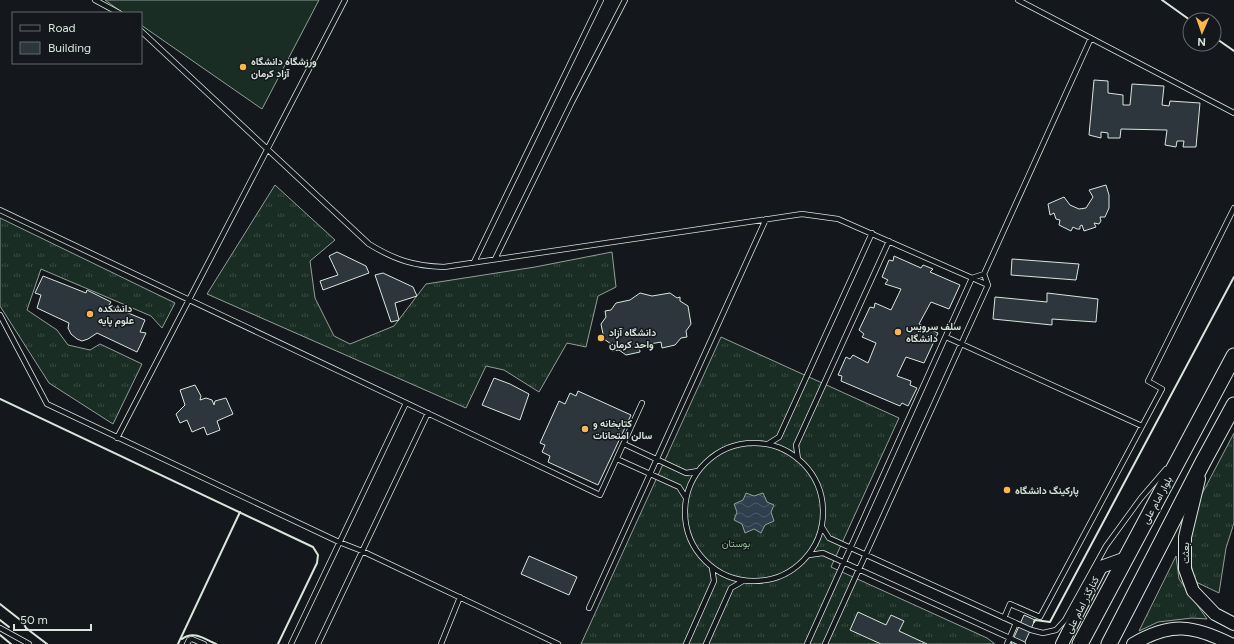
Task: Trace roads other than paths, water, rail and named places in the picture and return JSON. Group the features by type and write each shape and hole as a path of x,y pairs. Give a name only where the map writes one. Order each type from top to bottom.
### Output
{"highway":[{"name":"بلوار امام علی","path":"1080,644 1234,356"},
{"path":"1109,644 1202,462 1234,405"}],"street":[{"name":"بعثت","path":"1202,462 1185,537 1184,569 1193,591 1215,614 1234,624"},
{"name":"کنارگذر امام علی","path":"1062,644 1101,567 1126,558"},
{"path":"1133,644 1167,629 1187,628 1212,634 1231,644"}],"lane":[{"path":"95,0 117,12"},
{"path":"117,438 187,299 268,150 345,0"},
{"path":"474,262 601,0"},
{"path":"495,259 624,0"},
{"path":"1018,0 1234,113"},
{"path":"142,32 369,244 386,255 405,262 424,266 444,267 802,214 838,218 988,285"},
{"path":"825,644 988,285 984,274 1090,38"},
{"path":"1004,618 1010,604 1040,617 1162,389 1148,381 1234,208"},
{"path":"0,210 600,496 642,403"},
{"path":"589,608 766,219"},
{"path":"768,444 779,437 872,233"},
{"path":"798,459 796,445 889,241"},
{"path":"806,644 972,278 984,274"},
{"path":"0,315 47,404 558,644"},
{"path":"946,337 1142,426"},
{"path":"290,644 406,403"},
{"path":"318,644 428,413"},
{"path":"747,443 768,444 784,450 798,459 809,469 820,489 823,504 822,527 817,541 809,555 793,570 780,577 758,582 742,581 727,576 712,568 697,553 688,533 685,520 686,498 690,484 698,470 714,456 726,449 747,443"},
{"path":"624,444 686,473 698,470"},
{"path":"822,527 829,538 1030,630 1044,633 1056,630 1065,620 1106,546 1141,498 1184,449"},
{"path":"617,459 679,488 686,498"},
{"path":"809,555 822,553 844,562 1023,644"},
{"path":"686,644 714,581 712,568"},
{"path":"706,644 731,588 742,581"},
{"path":"441,644 460,597"},
{"path":"1007,644 1016,623"},
{"path":"0,628 29,644"},
{"path":"187,644 192,639 204,644"}],"water":[{"path":"746,493 754,496 763,493 767,502 774,505 771,512 774,521 765,525 761,533 754,529 745,533 742,524 734,520 737,512 734,504 743,500"}],"place":[{"name":"ورزشگاه دانشگاه آزاد کرمان","path":"243,67"},
{"name":"دانشکده علوم پایه","path":"90,314"},
{"name":"سلف سرویس دانشگاه","path":"898,332"},
{"name":"دانشگاه آزاد واحد کرمان","path":"601,338"},
{"name":"کتابخانه و سالن امتحانات","path":"585,429"},
{"name":"پارکینگ دانشگاه","path":"1007,490"}],"park label":[{"name":"بوستان","path":"736,543"}]}
